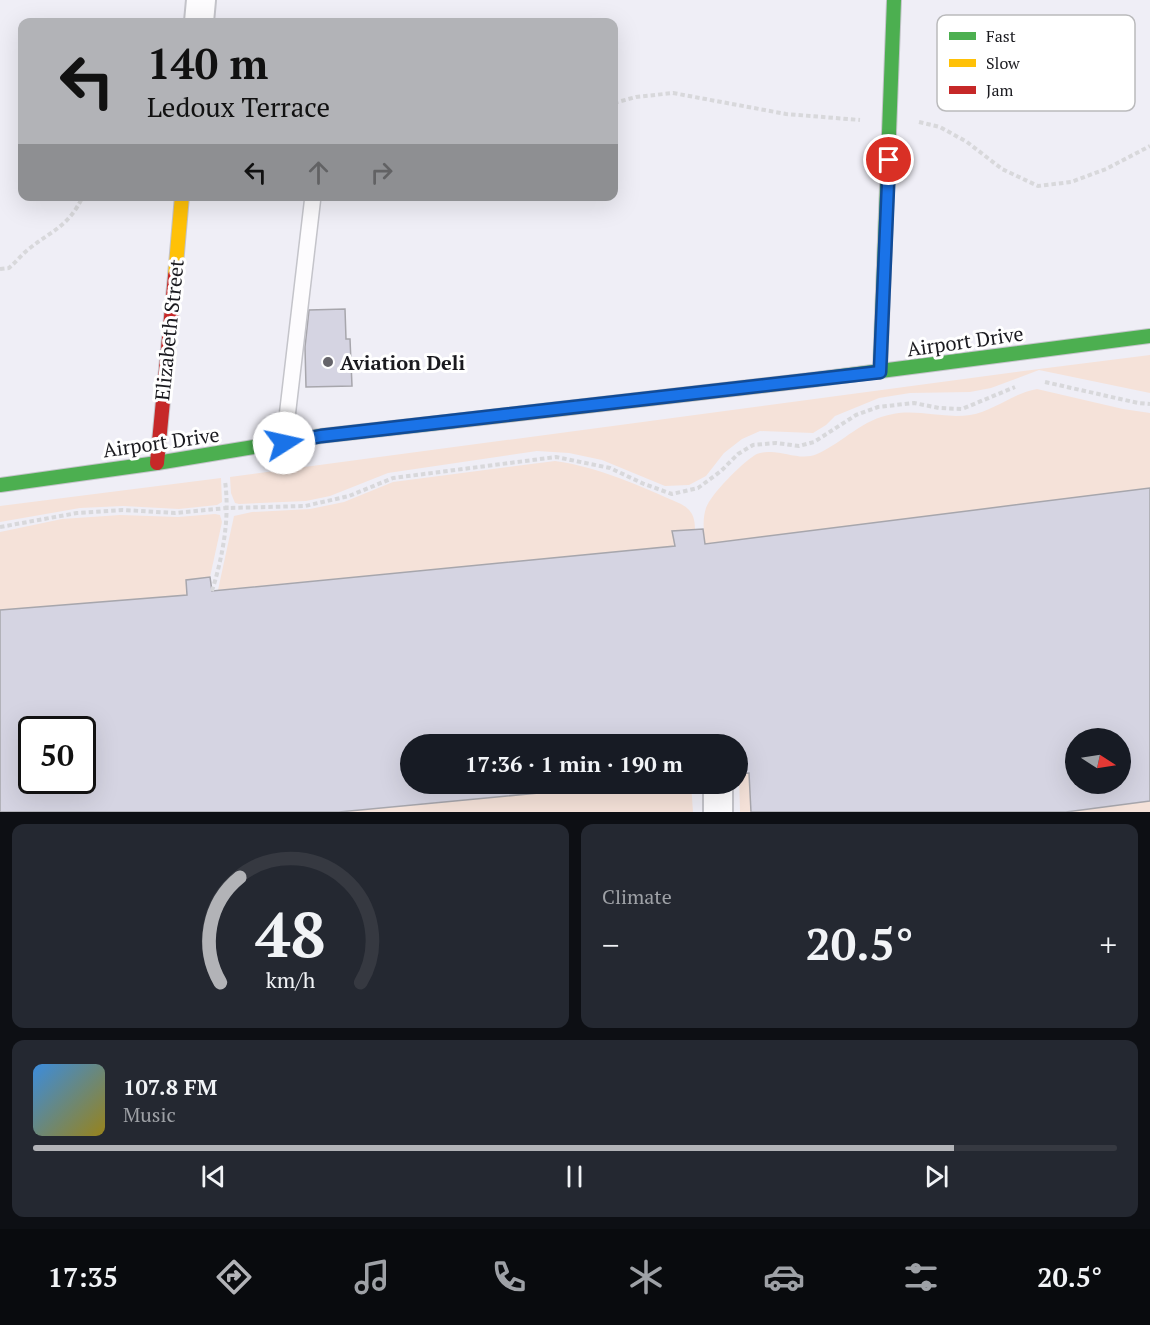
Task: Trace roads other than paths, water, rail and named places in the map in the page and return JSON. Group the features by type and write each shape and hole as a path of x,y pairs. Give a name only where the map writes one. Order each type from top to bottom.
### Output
{"main road":[{"path":"880,372 894,0"},
{"name":"Elizabeth Street","path":"157,464 182,201"},
{"name":"Airport Drive","path":"0,484 157,464 345,434 880,372 1150,336"}],"street":[{"path":"199,18 201,0"},
{"path":"718,794 718,812"}],"lane":[{"path":"284,443 312,201"}],"place":[{"name":"Aviation Deli","path":"328,362"}]}
